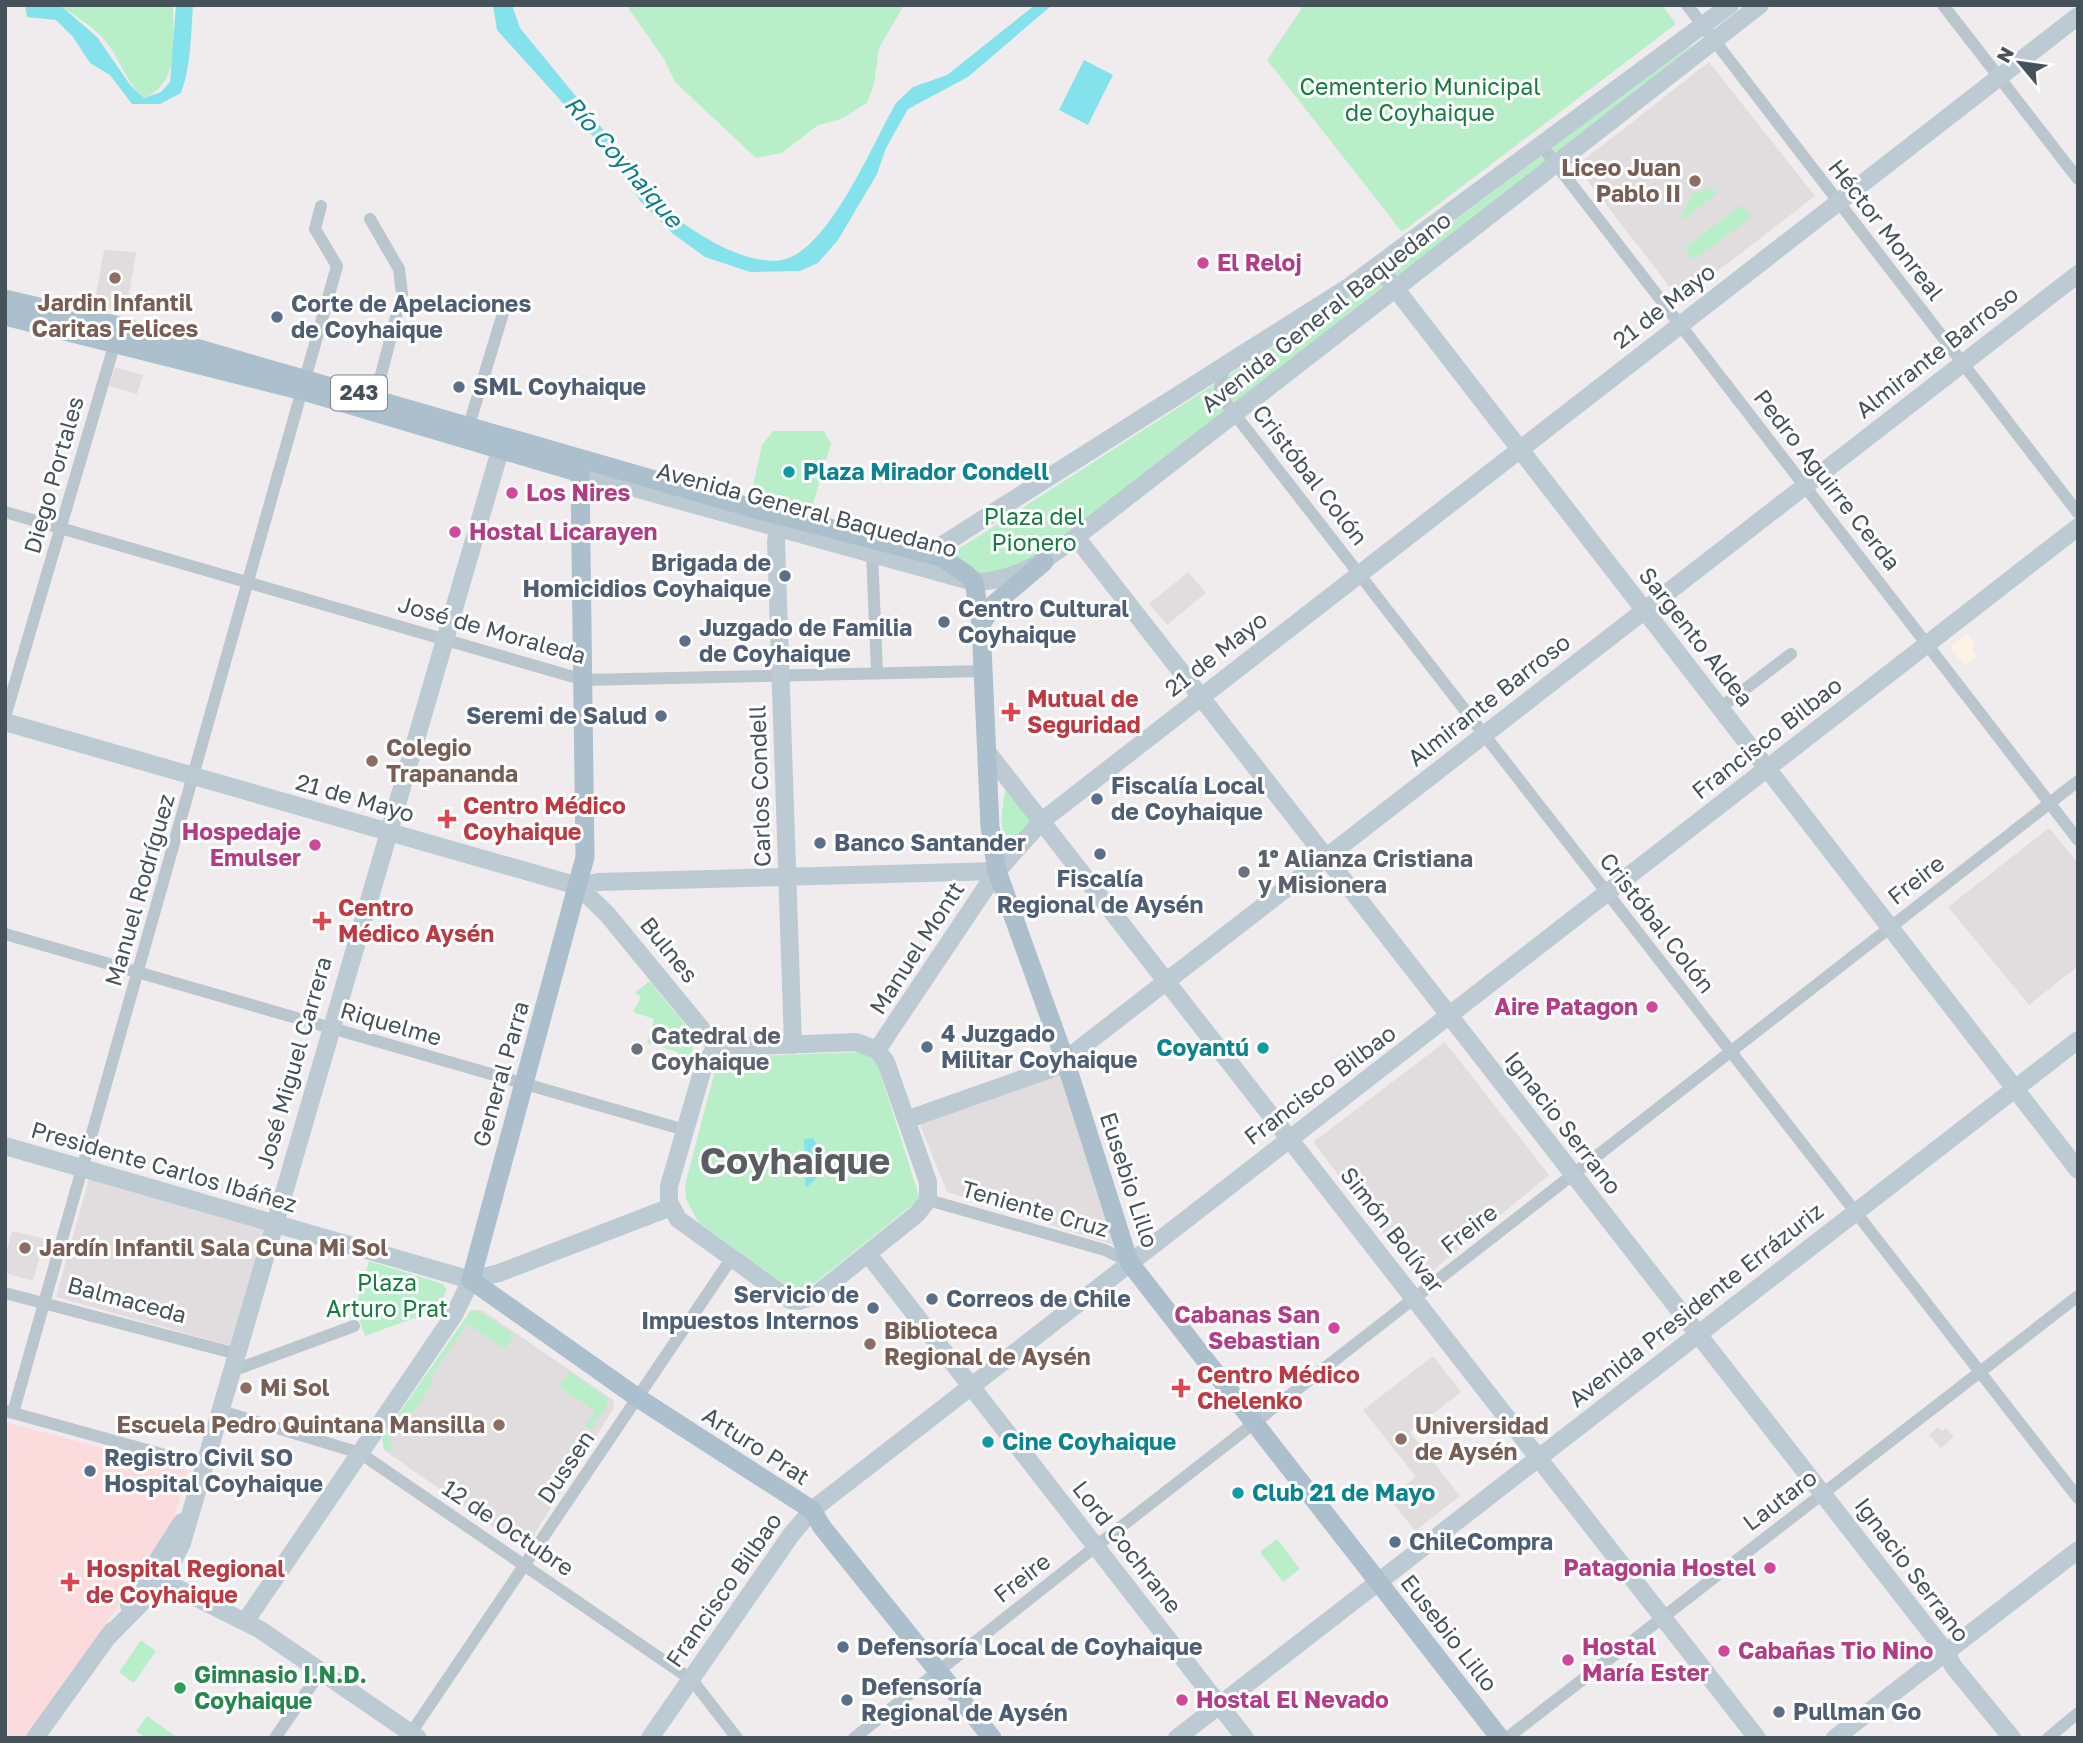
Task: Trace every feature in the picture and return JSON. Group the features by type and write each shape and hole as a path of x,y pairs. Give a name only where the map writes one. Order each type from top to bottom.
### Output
{"main road":[{"name":"Avenida General Baquedano","path":"5,299 117,334 502,442 598,461 779,521 928,554"},
{"name":"Avenida General Baquedano","path":"5,316 117,334"},
{"name":"Avenida General Baquedano","path":"305,385 375,398 469,425 502,442 580,473"},
{"path":"580,473 586,465 598,461"},
{"name":"General Parra","path":"471,1280 578,886 586,846 578,493 580,473"},
{"path":"928,554 953,564 974,582"},
{"path":"981,624 995,604 1044,562"},
{"name":"Eusebio Lillo","path":"974,582 981,624 990,827 997,871 1065,1060 1129,1262 1500,1738"},
{"name":"Arturo Prat","path":"471,1280 638,1398 812,1510 822,1527 992,1738"}],"street":[{"name":"Héctor Monreal","path":"1688,5 2078,513"},
{"name":"Avenida General Baquedano","path":"928,554 1224,368 1378,266 1730,5"},
{"name":"Avenida General Baquedano","path":"580,473 779,521 873,553 974,582 1011,577 1044,562 1760,5"},
{"path":"1943,5 2078,179"},
{"name":"21 de Mayo","path":"5,719 194,778 578,886 622,881 997,871 1043,820 2078,16"},
{"name":"Pedro Aguirre Cerda","path":"1542,146 2078,840"},
{"name":"Manuel Rodríguez","path":"9,1412 44,1303 337,266 315,229 321,206"},
{"path":"370,219 399,269 402,294 375,398"},
{"name":"Sargento Aldea","path":"1378,266 2078,1170"},
{"name":"Almirante Barroso","path":"906,1120 1056,1066 1065,1060 2078,274"},
{"path":"469,425 505,310"},
{"name":"Diego Portales","path":"5,719 117,334"},
{"name":"Cristóbal Colón","path":"1224,368 1221,392 1236,414 2078,1498"},
{"name":"José Miguel Carrera","path":"35,1738 105,1640 182,1543 502,442"},
{"name":"José de Moraleda","path":"5,512 584,680 984,671"},
{"name":"Carlos Condell","path":"779,521 781,677 793,1045"},
{"name":"Francisco Bilbao","path":"650,1738 791,1535 812,1510 2078,527"},
{"name":"Ignacio Serrano","path":"1076,537 1697,1336 1946,1651 1953,1666 2012,1738"},
{"path":"873,553 877,672"},
{"path":"1720,708 1791,654"},
{"name":"Simón Bolívar","path":"988,753 1043,820 1757,1738"},
{"name":"Freire","path":"855,1738 1095,1546 2078,781"},
{"name":"Manuel Montt","path":"877,1050 997,871"},
{"path":"607,914 610,896 622,881"},
{"name":"Bulnes","path":"578,886 607,914 718,1049"},
{"name":"Riquelme","path":"5,934 685,1130"},
{"name":"Avenida Presidente Errázuriz","path":"1177,1738 2078,1040"},
{"path":"856,1042 877,1050 886,1062 928,1182 928,1200 917,1214 816,1295 799,1301 785,1298 684,1224 671,1207 669,1186 706,1060 718,1049 793,1045 856,1042"},
{"name":"Presidente Carlos Ibáñez","path":"5,1146 471,1280"},
{"name":"Teniente Cruz","path":"928,1200 1105,1250 1129,1262"},
{"path":"471,1280 671,1207"},
{"name":"Lord Cochrane","path":"868,1254 1245,1738"},
{"name":"Dussen","path":"415,1735 526,1564 732,1259"},
{"name":"General Parra","path":"245,1622 454,1315 471,1280"},
{"name":"Balmaceda","path":"5,1293 234,1363"},
{"name":"Lautaro","path":"1507,1738 2078,1296"},
{"path":"234,1363 354,1326"},
{"name":"12 de Octubre","path":"220,1411 360,1453 692,1680 737,1738"},
{"path":"9,1412 205,1466"},
{"path":"1835,1738 2078,1550"},
{"path":"156,1577 245,1622 415,1735"},
{"path":"275,1738 321,1671"},
{"path":"2048,1738 2078,1713"}],"shaded area":[{"name":"Liceo Juan Pablo II","path":"1709,62 1815,196 1680,300 1576,166"},
{"name":"Jardin Infantil Caritas Felices","path":"104,250 136,252 126,313 94,305"},
{"path":"115,367 143,375 137,394 109,386"},
{"path":"1188,572 1206,593 1167,625 1149,604"},
{"path":"1967,634 1975,644 1971,648 1977,657 1965,666 1952,650 1952,646"},
{"path":"2049,828 2078,863 2078,966 2029,1005 1948,907"},
{"path":"1445,1042 1549,1175 1420,1281 1313,1142"},
{"path":"1063,1070 1117,1246 947,1192 919,1122"},
{"path":"90,1175 264,1227 231,1346 56,1297"},
{"name":"Jardín Infantil Sala Cuna Mi Sol","path":"12,1231 45,1239 33,1281 5,1273 5,1257"},
{"name":"Escuela Pedro Quintana Mansilla","path":"475,1310 482,1310 613,1400 614,1408 525,1549 384,1450 383,1441"},
{"name":"Universidad de Aysén","path":"1433,1356 1461,1392 1410,1432 1460,1496 1415,1531 1389,1498 1416,1477 1363,1410"},
{"name":"Hospital Regional de Coyhaique","path":"5,1422 188,1471 170,1532 26,1738 5,1738"},
{"path":"1938,1427 1942,1431 1946,1428 1954,1437 1941,1448 1929,1435"}],"green space":[{"path":"60,5 173,5 174,45 164,82 144,98 131,84 107,42"},
{"path":"626,5 904,5 879,48 874,84 867,103 841,119 818,125 782,153 756,158 675,82 664,59"},
{"name":"Cementerio Municipal de Coyhaique","path":"1304,5 1662,5 1676,24 1402,232 1267,60"},
{"name":"Plaza del Pionero","path":"1687,46 1691,47 1535,174 1374,293 1247,396 1028,564 979,575 946,557 1367,286"},
{"path":"1713,188 1717,193 1684,220 1680,217 1694,192"},
{"path":"1741,205 1752,217 1693,260 1684,248"},
{"name":"Plaza Mirador Condell","path":"773,431 824,431 831,444 808,520 749,504 762,445"},
{"path":"1005,790 1032,821 1006,848 1001,819"},
{"path":"650,981 696,1038 689,1060 677,1058 678,1052 647,1043 654,1019 633,1012 641,997 635,992"},
{"path":"861,1052 873,1059 878,1066 919,1196 916,1202 810,1287 792,1290 698,1222 686,1199 685,1185 714,1074 720,1060 726,1057"},
{"name":"Plaza Arturo Prat","path":"369,1261 443,1284 447,1290 436,1310 365,1336 355,1308"},
{"path":"471,1310 479,1311 514,1335 505,1349 467,1324 431,1377 434,1380 402,1430 397,1428 388,1442 394,1446 390,1452 384,1449 382,1438"},
{"path":"569,1372 607,1398 607,1406 591,1430 585,1426 595,1411 559,1387"},
{"path":"1277,1539 1300,1569 1283,1582 1260,1552"},
{"path":"141,1640 156,1651 134,1683 119,1672"},
{"path":"147,1716 178,1738 146,1738 136,1731"}],"water":[{"path":"25,5 60,5 97,37 131,86 144,98 161,92 170,82 176,5 193,5 189,61 181,93 160,104 132,104 110,75 90,63 73,37 56,20 27,17"},
{"name":"Río Coyhaique","path":"493,5 512,5 520,28 674,216 697,233 727,249 773,261 786,259 803,250 819,234 849,191 896,103 913,87 947,75 1035,5 1052,5 968,77 908,109 886,148 877,174 838,240 818,263 800,271 750,272 705,257 672,233 640,201 619,165 497,30"},
{"path":"1084,60 1113,75 1088,125 1059,110"},
{"path":"813,1138 819,1149 819,1161 805,1158 804,1139"},
{"path":"806,1167 823,1171 805,1187"}],"place":[{"name":"Liceo Juan Pablo II","path":"1695,181"},
{"name":"El Reloj","path":"1203,263"},
{"name":"Jardin Infantil Caritas Felices","path":"115,278"},
{"name":"Corte de Apelaciones de Coyhaique","path":"277,317"},
{"name":"SML Coyhaique","path":"459,387"},
{"name":"Plaza Mirador Condell","path":"789,472"},
{"name":"Los Nires","path":"512,493"},
{"name":"Hostal Licarayen","path":"455,532"},
{"name":"Brigada de Homicidios Coyhaique","path":"785,576"},
{"name":"Centro Cultural Coyhaique","path":"944,622"},
{"name":"Juzgado de Familia de Coyhaique","path":"685,641"},
{"name":"Mutual de Seguridad","path":"1011,712"},
{"name":"Seremi de Salud","path":"661,716"},
{"name":"Colegio Trapananda","path":"372,761"},
{"name":"Fiscalía Local de Coyhaique","path":"1097,799"},
{"name":"Centro Médico Coyhaique","path":"447,819"},
{"name":"Banco Santander","path":"820,843"},
{"name":"Hospedaje Emulser","path":"315,845"},
{"name":"Fiscalía Regional de Aysén","path":"1100,854"},
{"name":"1º Alianza Cristiana y Misionera","path":"1244,872"},
{"name":"Centro Médico Aysén","path":"322,921"},
{"name":"Aire Patagon","path":"1652,1007"},
{"name":"4 Juzgado Militar Coyhaique","path":"927,1047"},
{"name":"Coyantú","path":"1263,1048"},
{"name":"Catedral de Coyhaique","path":"637,1049"},
{"name":"Jardín Infantil Sala Cuna Mi Sol","path":"25,1248"},
{"name":"Correos de Chile","path":"932,1299"},
{"name":"Servicio de Impuestos Internos","path":"873,1308"},
{"name":"Cabanas San Sebastian","path":"1334,1328"},
{"name":"Biblioteca Regional de Aysén","path":"870,1344"},
{"name":"Mi Sol","path":"246,1388"},
{"name":"Centro Médico Chelenko","path":"1181,1388"},
{"name":"Escuela Pedro Quintana Mansilla","path":"499,1425"},
{"name":"Universidad de Aysén","path":"1401,1439"},
{"name":"Cine Coyhaique","path":"988,1442"},
{"name":"Registro Civil SO Hospital Coyhaique","path":"90,1471"},
{"name":"Club 21 de Mayo","path":"1238,1493"},
{"name":"ChileCompra","path":"1395,1542"},
{"name":"Patagonia Hostel","path":"1770,1568"},
{"name":"Hospital Regional de Coyhaique","path":"70,1582"},
{"name":"Defensoría Local de Coyhaique","path":"843,1647"},
{"name":"Cabañas Tio Nino","path":"1724,1651"},
{"name":"Hostal María Ester","path":"1568,1660"},
{"name":"Gimnasio I.N.D. Coyhaique","path":"180,1688"},
{"name":"Defensoría Regional de Aysén","path":"847,1700"},
{"name":"Hostal El Nevado","path":"1182,1700"},
{"name":"Pullman Go","path":"1779,1712"}],"district":[{"name":"Coyhaique","path":"795,1161"}]}
